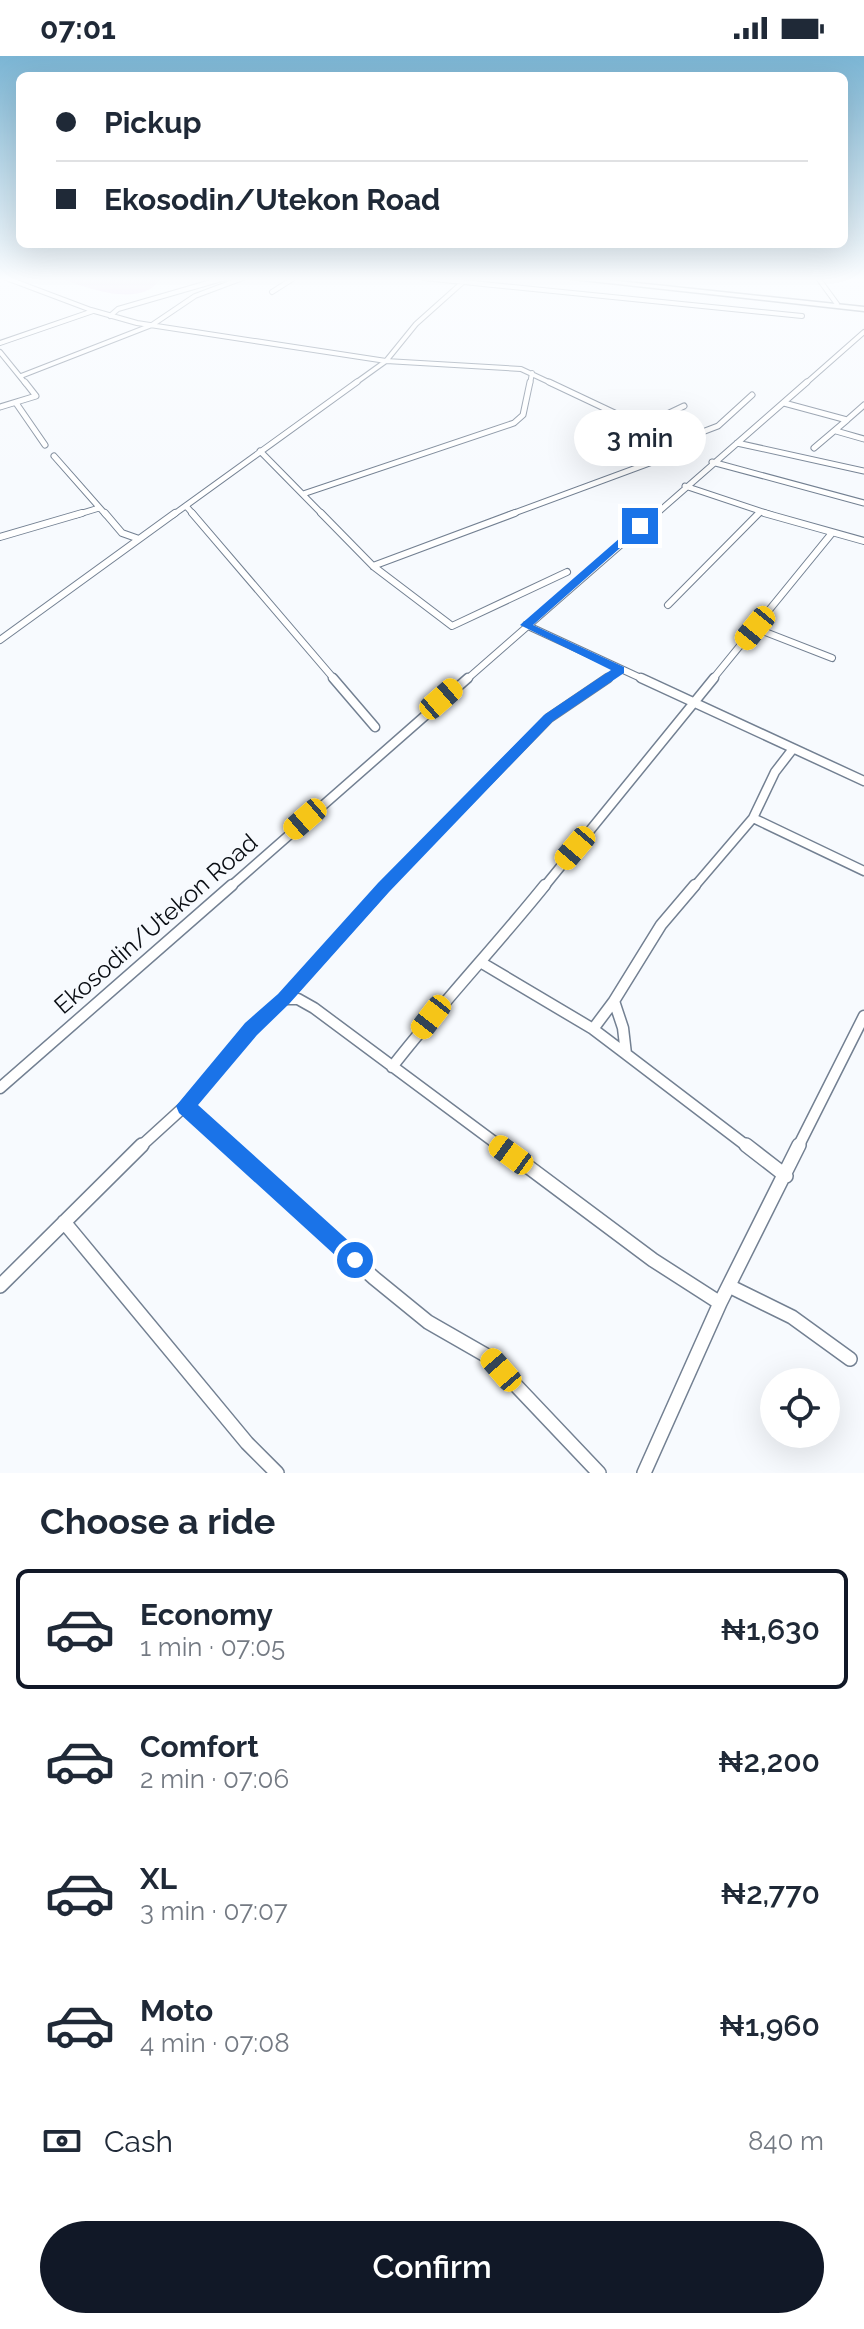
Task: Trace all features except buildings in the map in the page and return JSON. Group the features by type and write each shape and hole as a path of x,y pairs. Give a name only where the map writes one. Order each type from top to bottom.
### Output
{"street":[{"path":"21,376 103,344"},
{"path":"274,344 386,361 515,368 532,373 681,446 674,454 373,566"},
{"path":"0,640 386,361 400,344"},
{"name":"Ekosodin/Utekon Road","path":"0,1088 850,344"},
{"path":"0,352 36,396 0,407"},
{"path":"303,494 514,423 523,415 532,373"},
{"path":"676,442 717,430 752,395"},
{"path":"16,403 45,445"},
{"path":"784,403 847,420"},
{"path":"814,448 864,405"},
{"path":"642,426 684,406"},
{"path":"836,431 864,439"},
{"path":"737,443 864,471"},
{"path":"260,451 373,566 452,626 567,572"},
{"path":"54,456 122,533 139,539"},
{"path":"712,462 864,503"},
{"path":"685,486 760,512 864,541"},
{"path":"186,506 375,727"},
{"path":"0,537 99,508"},
{"path":"668,605 760,512"},
{"path":"392,1067 431,1017 482,963 832,533"},
{"path":"526,625 864,781"},
{"path":"755,628 832,658"},
{"path":"0,1286 169,1118 185,1106 251,1029 284,999 384,887 549,718 620,670"},
{"path":"593,1029 661,925 753,818 775,772 792,750"},
{"path":"753,818 864,871"},
{"path":"482,963 593,1029 786,1176"},
{"path":"284,999 298,999 314,1008 653,1260 720,1303"},
{"path":"614,1001 623,1028 626,1054"},
{"path":"644,1473 720,1303 864,1016"},
{"path":"185,1106 374,1278 428,1322 489,1357 599,1473"},
{"path":"64,1222 247,1443 277,1473"},
{"path":"729,1286 792,1317 850,1359"}],"route":[{"path":"355,1260 185,1106 251,1029 284,999 384,887 549,718 620,670 526,625 640,526"}]}
